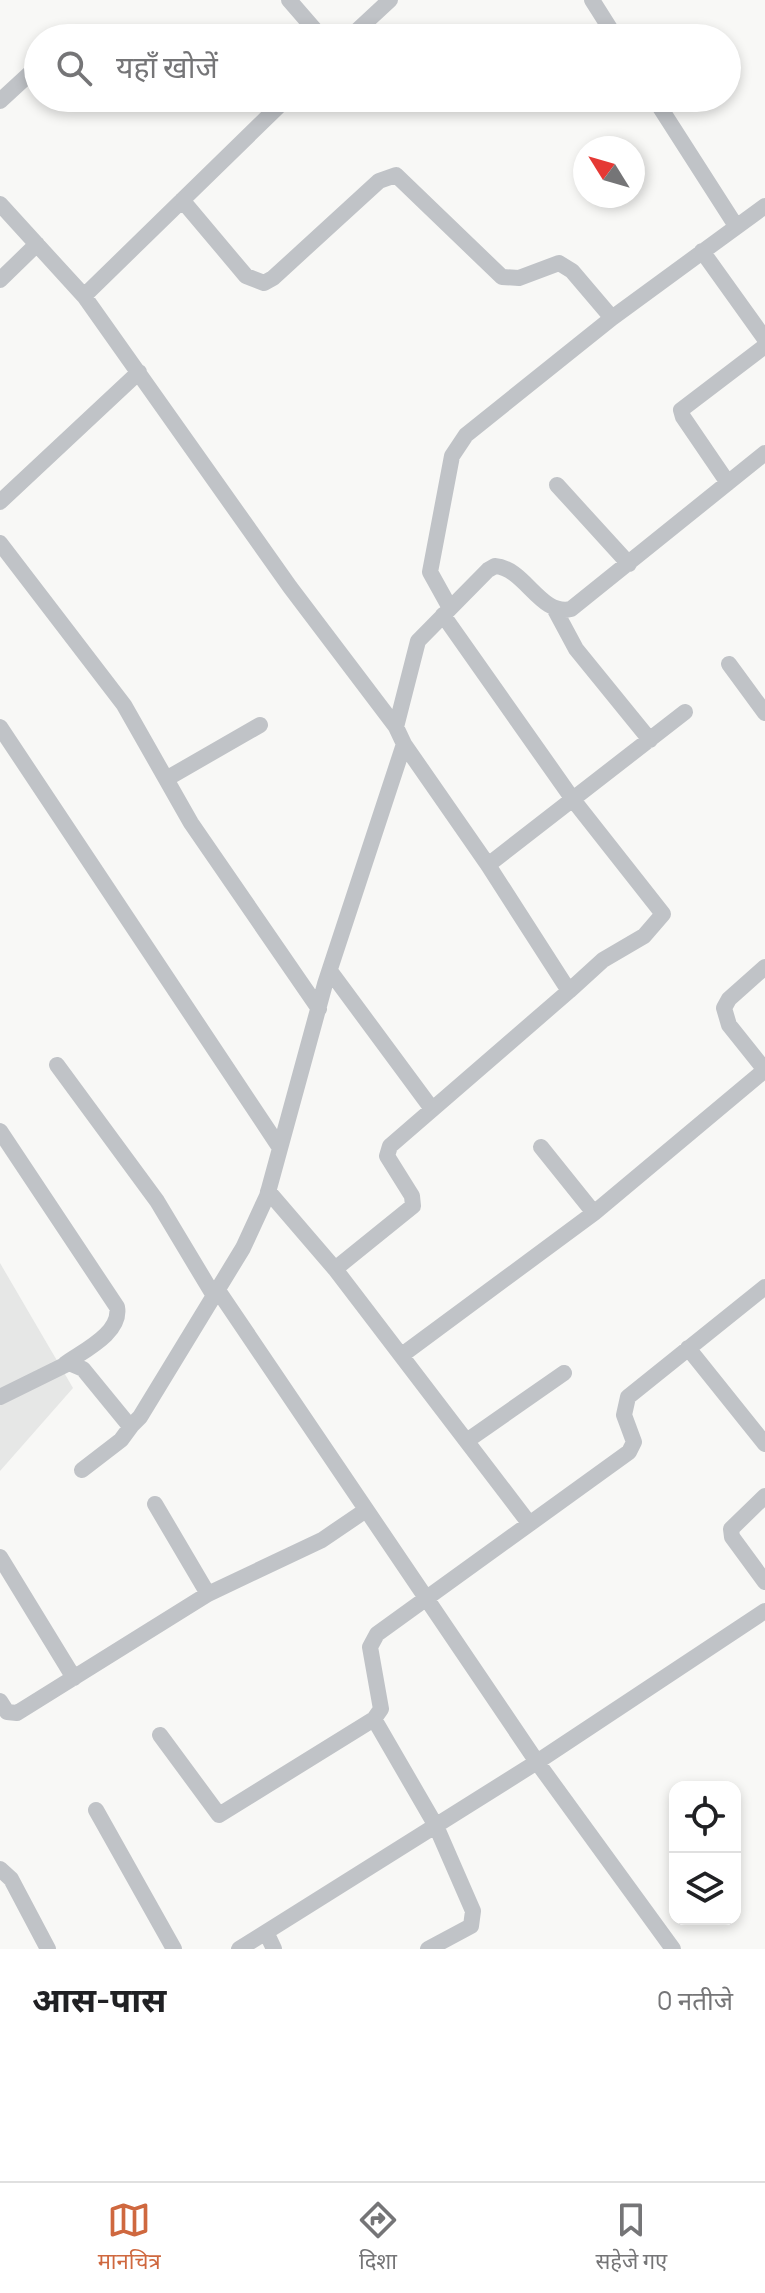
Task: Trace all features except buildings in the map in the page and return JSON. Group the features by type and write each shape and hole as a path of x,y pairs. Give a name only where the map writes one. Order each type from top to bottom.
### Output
{"street":[{"path":"289,0 310,24"},
{"path":"364,24 390,0"},
{"path":"592,0 607,24"},
{"path":"0,101 24,79"},
{"path":"84,296 273,112"},
{"path":"663,112 736,226"},
{"path":"182,200 246,276 264,283 379,181 396,175 502,277 519,278 559,263 572,271 612,318"},
{"path":"0,204 84,296 290,587 396,727 404,744 488,865 569,991"},
{"path":"335,1269 413,1206 412,1196 389,1160 387,1150 603,960 644,936 663,914 574,801 446,611 430,572 457,445 612,318 765,206"},
{"path":"0,280 37,244"},
{"path":"702,251 765,339"},
{"path":"728,483 681,410 765,346"},
{"path":"0,502 139,372"},
{"path":"554,608 571,609 765,453"},
{"path":"557,485 629,564"},
{"path":"0,543 117,695 200,837 319,1009"},
{"path":"396,727 412,654 418,641 495,566 508,569 554,608 576,649 650,740"},
{"path":"729,664 765,713"},
{"path":"488,865 685,712"},
{"path":"166,779 260,725"},
{"path":"0,727 280,1148"},
{"path":"82,1470 121,1440 132,1425 243,1248 268,1191 330,971 404,744"},
{"path":"402,1355 594,1213 765,1070 729,1025 724,1008 729,999 765,967"},
{"path":"330,971 432,1109"},
{"path":"57,1065 157,1201 215,1292 537,1762 673,1949"},
{"path":"0,1131 117,1307 118,1316 109,1332 65,1364 0,1397"},
{"path":"541,1147 594,1213"},
{"path":"268,1191 335,1269 529,1523"},
{"path":"160,1735 219,1815 374,1719 381,1709 370,1647 372,1640 426,1597 629,1452 634,1442 624,1415 628,1397 765,1287"},
{"path":"688,1348 765,1444"},
{"path":"65,1364 83,1369 132,1425"},
{"path":"468,1440 564,1373"},
{"path":"765,1496 731,1529 765,1582"},
{"path":"155,1504 208,1594"},
{"path":"0,1701 7,1712 17,1713 208,1594 322,1540 366,1510"},
{"path":"0,1557 74,1678"},
{"path":"239,1949 271,1941 436,1826 765,1611"},
{"path":"374,1719 436,1826 475,1918 471,1926 428,1949"},
{"path":"96,1810 174,1949"},
{"path":"0,1869 11,1879 48,1949"}],"shaded area":[{"path":"0,1263 73,1388 0,1471"}]}
